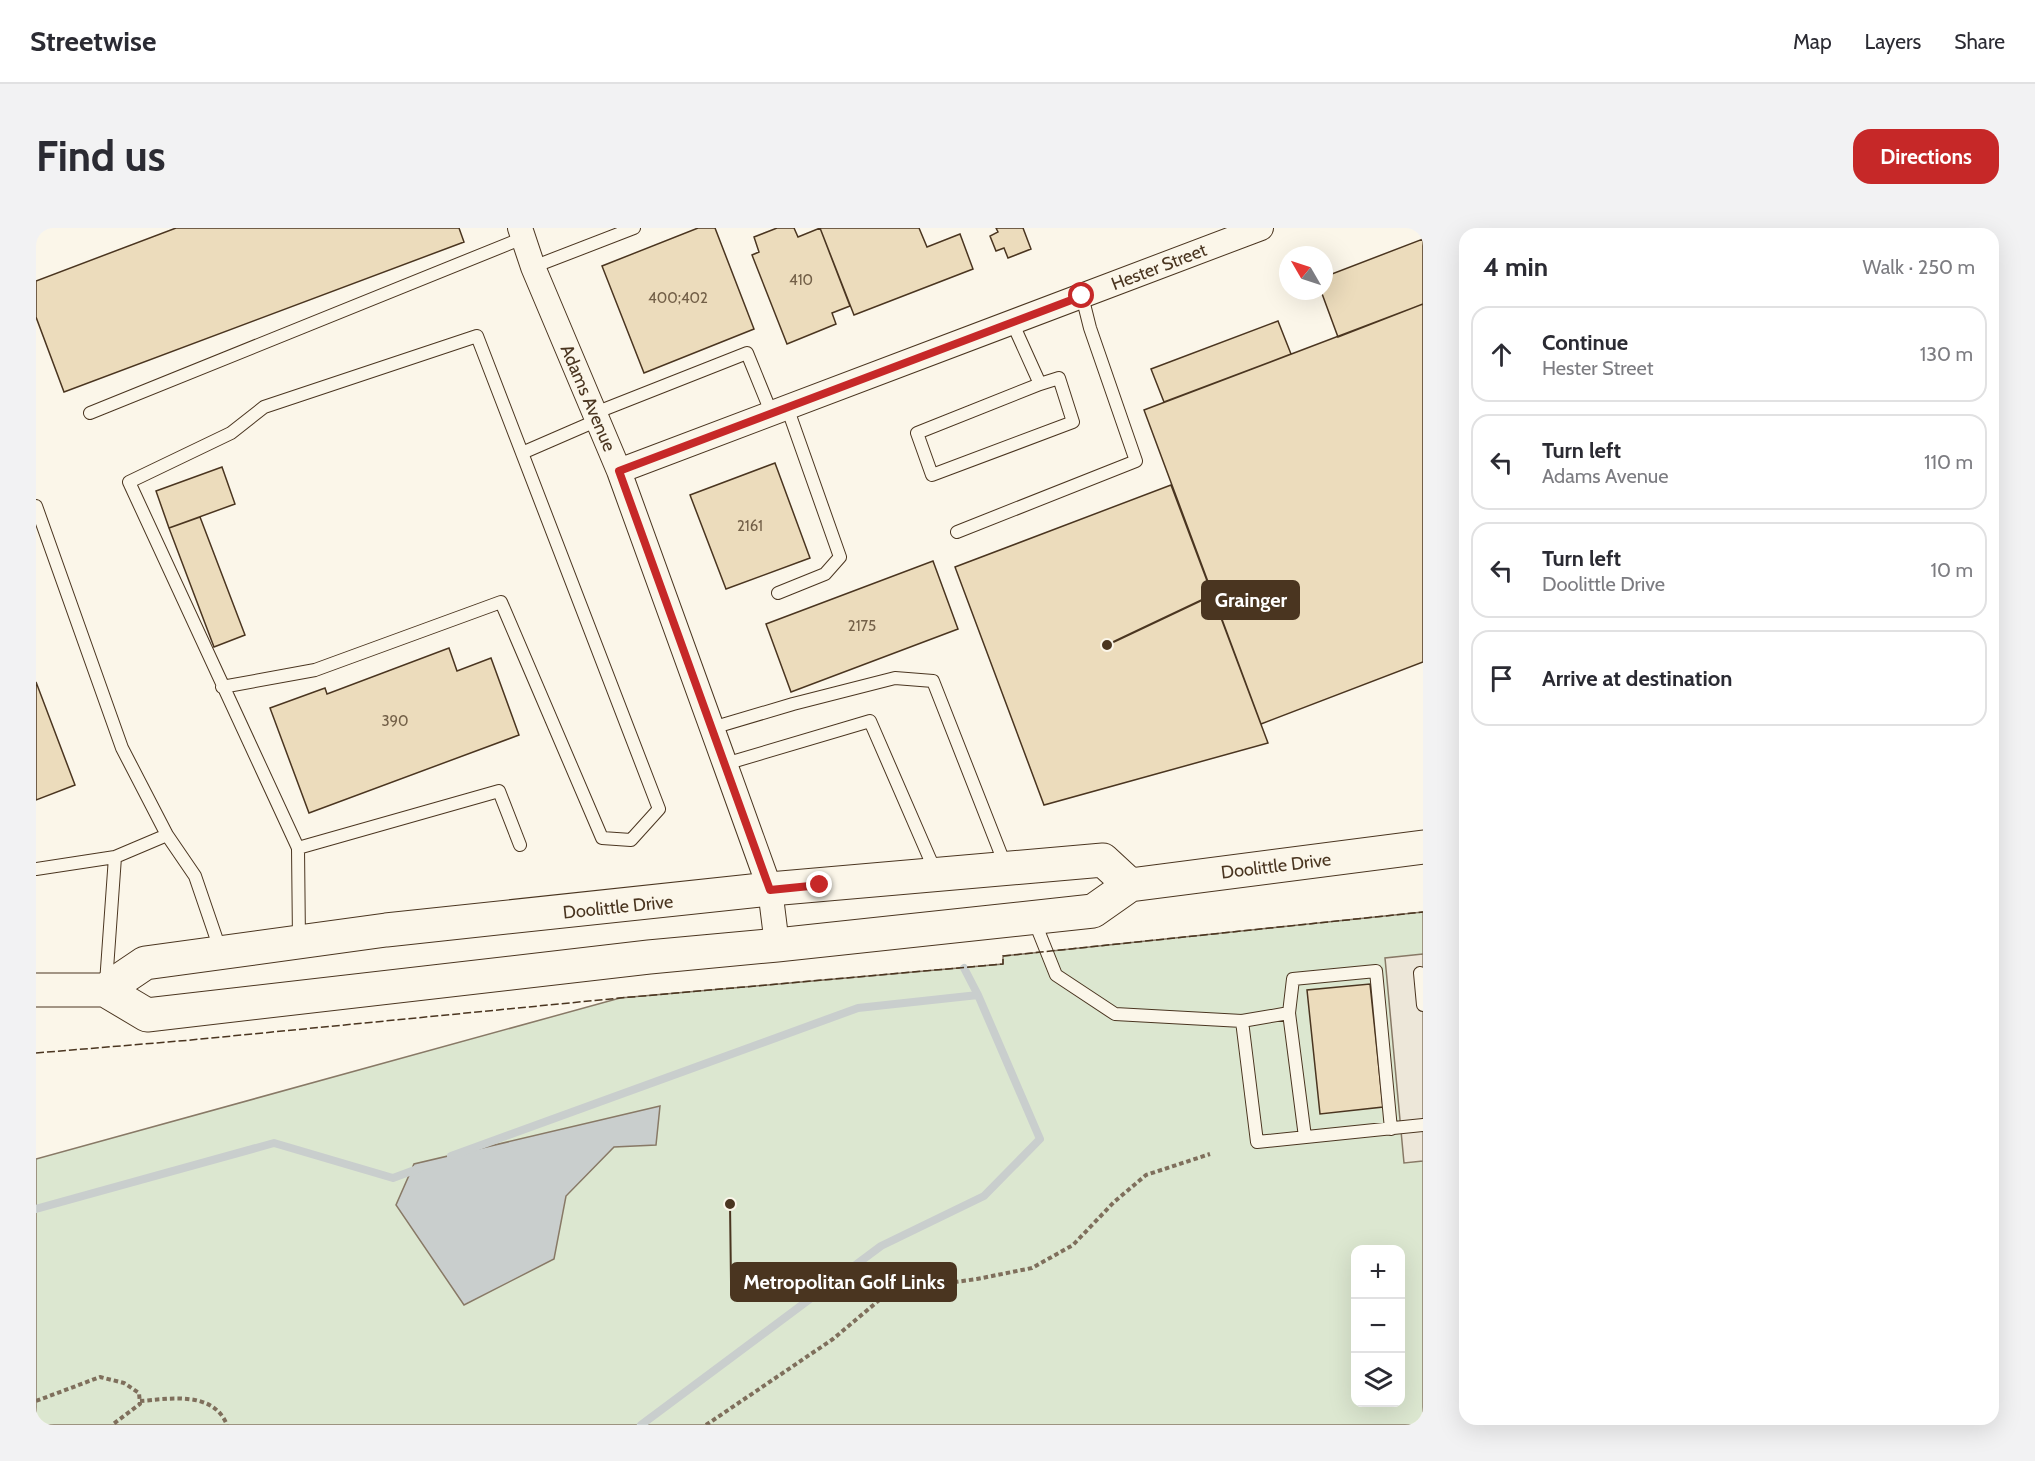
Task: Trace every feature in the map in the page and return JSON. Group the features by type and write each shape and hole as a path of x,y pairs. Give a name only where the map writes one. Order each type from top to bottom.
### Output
{"main road":[{"name":"Doolittle Drive","path":"1130,885 1103,860 770,890 386,930 145,963 105,990 147,1015 649,957 1093,910 1130,885 1423,847"},
{"path":"36,990 105,990"}],"street":[{"name":"Hester Street","path":"619,471 1082,296 1231,233 1261,228"},
{"name":"Adams Avenue","path":"522,233 533,267 619,471 725,764 770,890 777,945"}],"lane":[{"path":"533,267 634,228"},
{"path":"90,413 522,233"},
{"path":"957,532 1136,461 1090,328 1082,296"},
{"path":"1012,322 1040,384"},
{"path":"222,687 315,670 501,602 602,838 631,840 659,809 477,336 264,407 231,434 129,482 222,687 298,848 299,942"},
{"path":"522,453 596,417 747,353 779,409 840,557 825,574 778,592"},
{"path":"1059,378 1073,423 932,475 916,433 1040,384 1059,378"},
{"path":"36,506 122,748 167,835 195,876 221,953"},
{"path":"712,728 793,704 896,678 933,681 1007,868"},
{"path":"725,764 870,721 936,874"},
{"path":"298,848 499,791 520,845"},
{"path":"36,869 115,857 167,835"},
{"path":"105,990 115,857"},
{"path":"1033,917 1056,975 1116,1014 1242,1021 1289,1013"},
{"path":"1305,1137 1289,1013 1293,979 1376,971 1391,1129"},
{"path":"1420,974 1423,1005"},
{"path":"1242,1021 1257,1142 1423,1125"}],"path":[{"path":"706,1425 833,1339 890,1291 977,1279 1032,1268 1073,1245 1114,1202 1146,1175 1210,1154"},
{"path":"36,1401 100,1377 124,1383 139,1394 140,1404 112,1425"},
{"path":"140,1401 189,1399 209,1404 224,1418 226,1425"}],"green space":[{"path":"1423,912 1423,1425 36,1425 36,1159 620,998 1003,964 1003,956"}],"shaded area":[{"path":"1423,954 1423,1161 1404,1163 1385,958"},
{"path":"660,1106 656,1145 614,1147 566,1196 554,1259 464,1305 396,1205 414,1164"}],"building":[{"path":"176,228 459,228 464,242 64,392 36,317 36,281"},
{"path":"698,228 715,228 754,329 644,373 602,266"},
{"path":"777,228 794,228 798,237 820,228 850,306 832,313 836,324 787,344 752,255 759,252 754,237"},
{"path":"820,228 919,228 927,247 960,234 973,269 854,315"},
{"path":"996,228 1023,228 1031,249 1008,258 1004,248 996,251 990,236 998,232"},
{"path":"1423,239 1423,304 1338,337 1324,300 1333,300 1333,274"},
{"path":"1423,304 1423,662 1261,724 1144,410"},
{"path":"1278,321 1291,354 1164,402 1151,369"},
{"path":"775,463 810,558 726,589 690,495"},
{"path":"222,467 235,504 169,528 156,491"},
{"path":"1171,485 1268,743 1044,805 955,567"},
{"path":"200,517 245,635 214,647 169,528"},
{"path":"933,561 958,629 791,692 766,624"},
{"path":"449,648 457,671 491,658 519,735 309,813 270,708 325,688 327,694"},
{"path":"36,682 75,785 36,800"},
{"path":"1370,984 1383,1107 1320,1114 1307,990"}],"waterway":[{"path":"964,968 978,995"},
{"path":"451,1156 858,1008 978,995 1040,1139 984,1196 881,1246 641,1425"},
{"path":"36,1209 274,1143 393,1178 420,1168"}],"fence":[{"path":"36,1053 1003,964 1003,956 1423,912"}],"place":[{"name":"Grainger","path":"1107,645"},
{"name":"Metropolitan Golf Links","path":"730,1204"}],"route":[{"path":"820,885 770,890 619,471 1082,296"}]}
